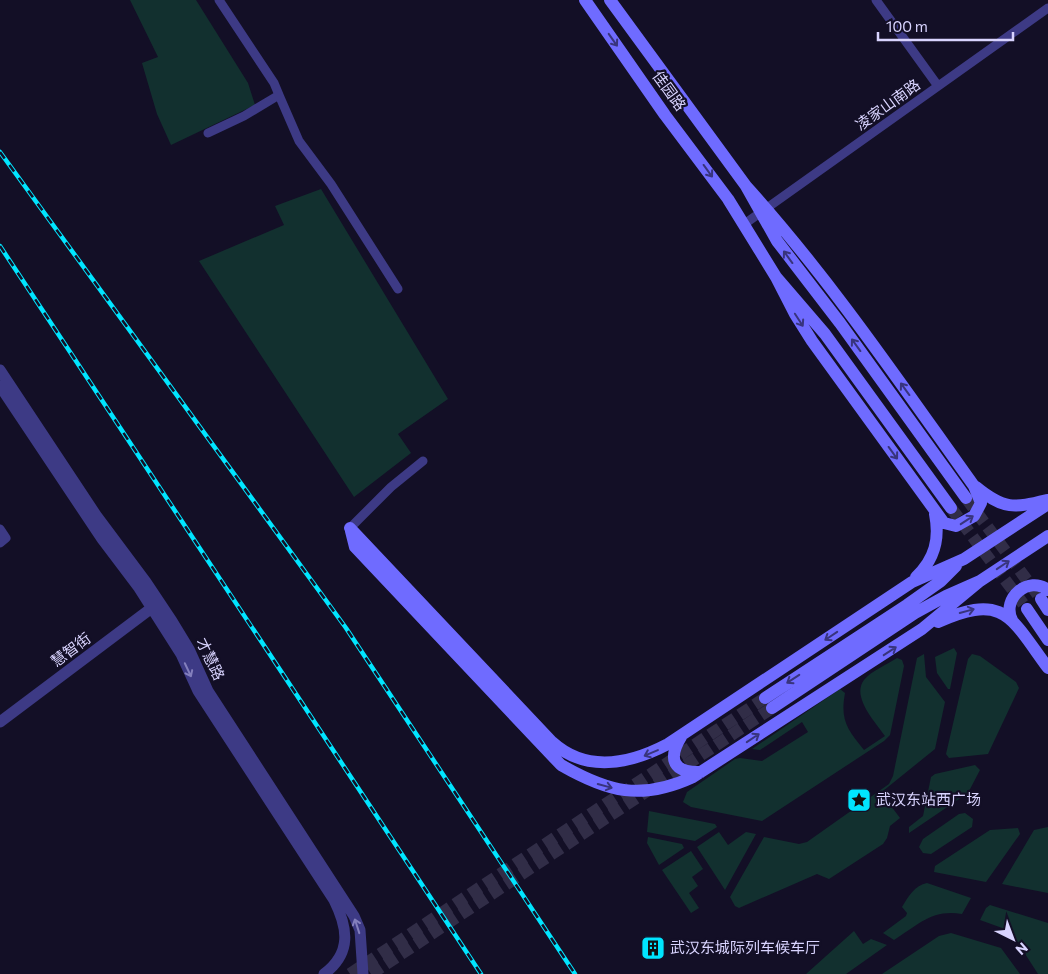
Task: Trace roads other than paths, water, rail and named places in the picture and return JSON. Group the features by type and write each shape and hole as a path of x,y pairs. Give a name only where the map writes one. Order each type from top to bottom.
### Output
{"main road":[{"name":"佳园路","path":"585,0 665,115 728,200 776,277"},
{"name":"佳园路","path":"610,0 764,211"},
{"path":"764,211 789,233 827,286 852,315 974,486 981,503 979,510 964,523 950,526 944,523 934,512 812,341 795,314 776,277"},
{"path":"764,211 777,241 840,323 966,498"},
{"path":"776,277 825,334 951,508"},
{"path":"974,486 991,499 1007,506 1017,507 1048,500"},
{"path":"350,528 560,749 589,761 619,762 650,754 682,735 912,582 964,559 1048,504"},
{"path":"912,582 927,566 934,552 938,530 934,512"},
{"path":"350,528 355,548 561,765 602,786 632,791 666,788 701,772 922,629 980,581 1048,536"},
{"path":"964,559 941,581 768,703 915,613 946,596 980,581"},
{"path":"1046,600 1040,584 1033,584 1019,593 1009,606 1008,612 1048,668"},
{"path":"922,629 960,612 977,608 1001,613 1012,620"},
{"path":"1027,609 1048,640"},
{"path":"682,735 674,749 673,756 676,765 689,772 701,772"}],"street":[{"path":"219,0 274,83 288,121 298,141 331,184 398,289"},
{"path":"876,0 938,86"},
{"name":"凌家山南路","path":"743,225 1048,8"},
{"path":"208,133 244,116 279,95"},
{"name":"才慧路","path":"0,370 154,602 189,649 208,691 354,916 360,930 363,974"},
{"name":"才慧路","path":"0,386 102,539 154,602 198,691 334,900 343,919 346,932 344,949 333,968 324,974"},
{"path":"350,528 378,499 423,461"},
{"path":"0,529 6,538 0,543"},
{"name":"慧智街","path":"0,714 154,602"},
{"name":"慧智街","path":"0,722 154,602"}],"tunnel":[{"path":"966,498 1041,599"},
{"path":"951,508 1027,609"},
{"path":"350,974 765,698"},
{"path":"371,974 772,708"}],"railway":[{"path":"0,152 346,628 575,974"},
{"path":"0,246 481,974"}],"place":[{"name":"武汉东站西广场","path":"859,800"},
{"name":"武汉东城际列车候车厅","path":"653,948"}]}
